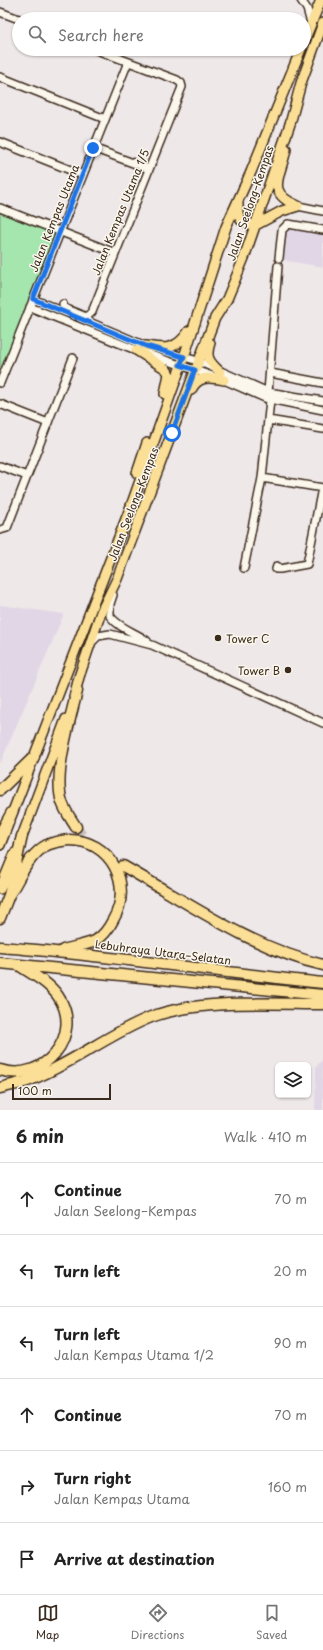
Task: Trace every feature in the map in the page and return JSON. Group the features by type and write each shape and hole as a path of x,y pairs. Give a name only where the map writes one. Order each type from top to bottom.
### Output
{"highway":[{"path":"76,827 62,803 59,786 62,760 77,691"},
{"path":"0,790 34,757"},
{"path":"0,834 12,812"},
{"path":"9,895 22,836"},
{"path":"0,918 9,895 26,865 38,851 48,844 61,841 77,840 94,845 103,851 115,867 119,878 121,892 118,912 107,931 96,940 59,951"},
{"path":"123,866 263,944 298,959 323,965"},
{"name":"Lebuhraya Utara–Selatan","path":"0,947 59,951 250,976 323,983"},
{"path":"0,963 323,995"},
{"path":"0,1070 19,1073 32,1070 45,1064 55,1054 62,1042 65,1031 66,1020 59,998 50,986 19,965"},
{"path":"0,1088 29,1081 135,1024 169,1011 237,1004 323,1004"}],"main road":[{"path":"311,23 321,0"},
{"name":"Jalan Seelong–Kempas","path":"311,56 323,23"},
{"name":"Jalan Seelong–Kempas","path":"0,845 131,506 197,317 226,227 239,200 298,56"},
{"name":"Jalan Seelong–Kempas","path":"0,889 22,836 77,691 79,677 101,612 117,579 196,365 215,318 227,299 244,258 290,124 301,83 311,56"},
{"path":"290,124 284,161 277,188 281,198 298,206"},
{"path":"239,200 237,208 241,220 254,226 282,211 298,206"},
{"path":"222,376 210,363 207,352 227,299"},
{"path":"146,346 162,349 171,348 186,336 197,317"},
{"path":"131,506 140,460 160,408 167,386 168,374 162,365 136,350"},
{"path":"172,433 196,382 204,378 222,376"}],"street":[{"path":"301,0 308,12"},
{"path":"0,12 12,17"},
{"path":"112,56 128,62"},
{"name":"Jalan Kempas Utama 1/5","path":"63,304 64,308 86,317 90,316 182,87 181,83 177,80 128,62"},
{"name":"Jalan Kempas Utama","path":"0,383 128,62"},
{"path":"0,77 105,119"},
{"path":"0,142 83,175"},
{"path":"93,148 149,169"},
{"path":"298,206 323,211"},
{"path":"0,208 115,253"},
{"path":"279,258 282,230 284,226 288,224 323,230"},
{"path":"268,392 278,266"},
{"path":"33,299 102,326 182,361"},
{"path":"30,307 136,350 196,365 270,400 323,410"},
{"path":"0,530 7,528 73,358"},
{"path":"270,373 323,383"},
{"path":"222,376 268,392 323,401"},
{"path":"244,568 262,478 270,400"},
{"path":"0,404 48,423"},
{"path":"268,420 323,429"},
{"path":"0,466 27,476"},
{"path":"262,478 323,488 307,564 280,569 276,568 277,566"},
{"path":"117,579 110,604 110,616 120,626 139,635 152,645"},
{"path":"88,649 96,637 105,634 124,636 152,645 323,723"}],"shaded area":[{"path":"289,221 323,227 323,267 276,259 280,229 282,224"},
{"path":"0,605 64,614 0,764"},
{"path":"323,1059 323,1110 315,1110 316,1067"}],"green space":[{"path":"0,208 60,231 0,383"}],"tunnel":[{"path":"76,827 86,840 94,845"}],"place":[{"name":"Tower C","path":"218,638"},
{"name":"Tower B","path":"288,670"}],"route":[{"path":"93,148 33,299 102,326 146,346 184,357 180,365 195,370 172,433"}]}
